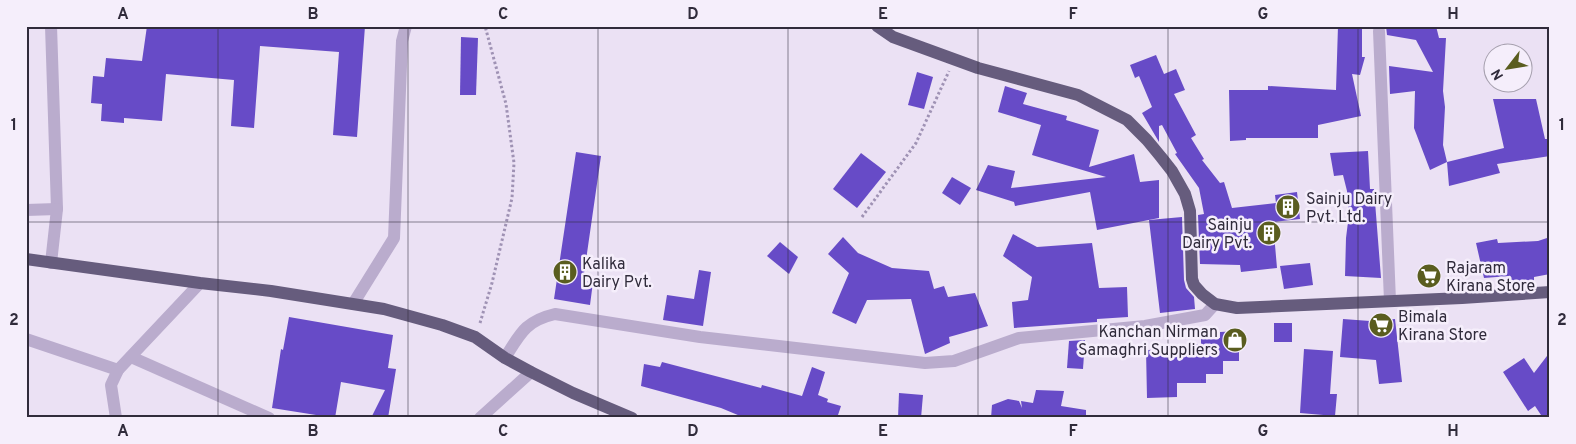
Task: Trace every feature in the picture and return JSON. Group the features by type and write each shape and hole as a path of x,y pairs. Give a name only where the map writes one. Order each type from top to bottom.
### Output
{"main road":[{"path":"877,26 893,36 978,68 1078,95 1127,120 1147,140 1172,171 1185,194 1190,211 1192,279 1198,290 1215,304 1237,308 1550,292"},
{"path":"26,259 271,291 384,309 442,325 475,337 505,358 531,372 573,393 632,418"}],"street":[{"path":"50,26 57,209 52,263"},
{"path":"353,304 394,238 402,41 406,26"},
{"path":"1379,31 1390,301"},
{"path":"26,210 57,209"},
{"path":"116,418 111,385 118,370 200,283"},
{"path":"505,358 522,330 534,322 555,314 700,337 925,364 954,361 1019,338 1144,326 1205,315 1215,304"},
{"path":"26,340 118,370"},
{"path":"131,357 269,418"},
{"path":"480,418 531,372"}],"path":[{"path":"475,337 492,283 512,198 514,163 506,104 485,26"},
{"path":"862,217 916,143 954,59"}],"building":[{"path":"147,26 365,26 357,137 333,135 339,52 260,46 254,128 231,126 234,80 166,74 162,121 124,118 124,123 101,121 102,104 91,103 93,76 104,77 106,58 142,61"},
{"path":"1338,26 1362,26 1362,57 1365,57 1360,75 1352,74 1361,116 1318,125 1318,138 1246,138 1246,140 1230,141 1229,90 1268,90 1268,86 1336,90"},
{"path":"1386,26 1436,26 1439,38 1446,38 1443,91 1445,107 1443,145 1447,162 1430,170 1414,128 1415,91 1390,94 1389,66 1433,72 1416,40 1387,35"},
{"path":"461,37 478,38 476,95 460,95"},
{"path":"1156,55 1164,74 1176,69 1185,90 1174,94 1196,135 1191,138 1204,159 1202,160 1220,183 1224,182 1232,208 1276,203 1275,195 1297,192 1300,219 1273,222 1277,268 1241,272 1240,265 1200,264 1198,215 1204,214 1199,188 1175,154 1177,153 1162,125 1159,126 1159,142 1142,113 1152,107 1139,76 1135,78 1130,65"},
{"path":"917,72 933,77 924,109 908,105"},
{"path":"1005,86 1027,93 1023,104 1067,116 1066,120 1099,130 1089,167 1134,154 1140,182 1159,180 1159,218 1097,230 1090,192 1015,206 1014,202 976,190 988,165 1015,171 1011,188 1106,177 1032,155 1041,125 998,112"},
{"path":"1493,99 1536,99 1545,139 1550,139 1550,156 1497,164 1500,173 1449,186 1447,162 1504,148"},
{"path":"1368,151 1370,189 1374,189 1381,278 1345,276 1349,214 1347,191 1343,175 1334,176 1330,153"},
{"path":"576,152 601,156 583,281 593,282 590,305 554,299"},
{"path":"861,153 886,172 857,208 833,189"},
{"path":"952,177 971,188 960,205 942,193"},
{"path":"1182,217 1184,280 1186,288 1194,297 1195,309 1160,313 1149,220"},
{"path":"1013,234 1037,247 1092,243 1099,288 1127,287 1128,317 1097,319 1097,322 1014,328 1012,302 1028,300 1032,277 1003,256"},
{"path":"843,237 858,253 892,268 929,271 934,289 944,286 948,297 975,293 988,326 949,337 950,343 925,354 911,299 867,300 856,324 832,313 849,273 828,254"},
{"path":"1550,237 1550,274 1534,277 1534,281 1510,282 1509,276 1484,278 1476,243 1497,239 1498,243 1538,241"},
{"path":"780,242 798,257 789,274 767,256"},
{"path":"1310,263 1313,285 1284,289 1280,266"},
{"path":"699,270 711,272 703,326 663,320 667,295 694,299"},
{"path":"289,317 393,335 388,368 396,369 388,418 371,418 385,390 341,382 335,418 272,408 281,349 283,350"},
{"path":"1343,319 1370,321 1395,319 1402,382 1379,384 1376,360 1340,357"},
{"path":"1274,323 1292,323 1292,342 1274,342"},
{"path":"1239,331 1239,361 1223,361 1223,374 1206,374 1206,383 1177,383 1177,397 1147,398 1146,350 1193,349 1193,344 1201,344 1201,338 1220,338 1220,332"},
{"path":"1085,340 1083,369 1067,368 1069,341"},
{"path":"1304,349 1333,351 1330,394 1337,394 1335,416 1300,413"},
{"path":"1550,352 1550,418 1543,418 1535,406 1528,411 1503,372 1524,358 1534,373"},
{"path":"662,362 761,388 762,385 802,396 812,367 825,372 818,395 828,399 827,402 841,406 837,418 745,418 721,408 641,386 644,364 660,367"},
{"path":"1036,390 1064,391 1061,406 1086,410 1086,418 991,418 992,405 1008,399 1019,401 1022,408 1021,401 1033,403"},
{"path":"899,393 923,395 921,418 898,418"}],"place":[{"name":"Sainju Dairy Pvt. Ltd.","path":"1288,207"},
{"name":"Sainju Dairy Pvt.","path":"1269,233"},
{"name":"Kalika Dairy Pvt.","path":"565,272"},
{"name":"Rajaram Kirana Store","path":"1429,276"},
{"name":"Bimala Kirana Store","path":"1381,325"},
{"name":"Kanchan Nirman Samaghri Suppliers","path":"1235,340"}]}
